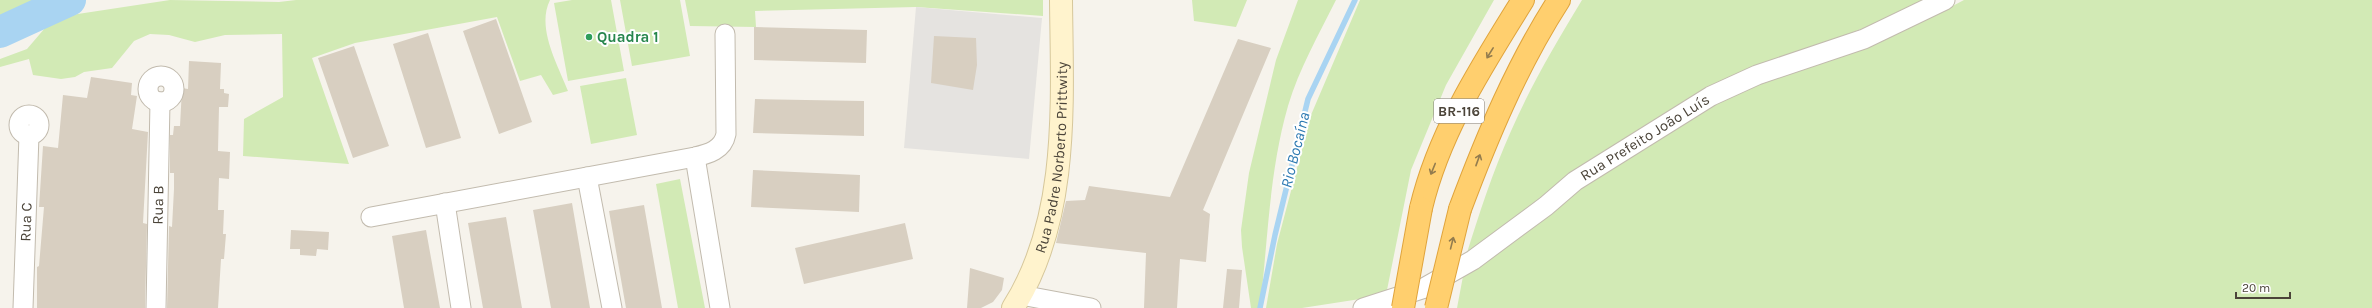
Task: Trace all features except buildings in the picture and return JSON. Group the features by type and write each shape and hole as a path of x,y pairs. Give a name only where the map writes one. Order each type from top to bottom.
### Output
{"highway":[{"name":"BR-116","path":"1404,308 1426,187 1448,132 1476,75 1523,0"},
{"name":"BR-116","path":"1436,308 1460,209 1488,136 1543,25 1559,0"}],"main road":[{"name":"Rua Padre Norberto Prittwity","path":"1017,302 1041,247 1056,185 1061,130 1061,0"}],"street":[{"name":"Rua Prefeito João Luís","path":"1363,308 1422,289 1473,260 1546,206 1575,181 1711,96 1757,75 1864,39 1945,0"},
{"path":"371,217 695,157 718,148 725,139 725,34"},
{"name":"Rua B","path":"156,308 160,102"},
{"name":"Rua C","path":"23,308 29,135"},
{"path":"695,157 720,308"},
{"path":"587,177 612,308"},
{"path":"445,203 461,308"},
{"path":"1017,302 1091,308"}],"green space":[{"path":"0,0 56,0 0,25"},
{"path":"170,0 279,2 296,0 550,0 546,11 547,34 554,58 568,91 553,95 541,75 520,81 497,17 355,43 312,58 349,164 243,156 244,119 283,97 282,34 225,35 195,42 169,35 150,34 134,41 112,68 84,72 75,77 61,79 33,75 29,59 0,67 0,59 27,49 51,21 58,17"},
{"name":"Quadra 1","path":"572,0 611,0 624,71 568,81 554,3"},
{"path":"620,0 680,0 690,56 632,66"},
{"path":"685,0 1043,0 1043,16 916,7 755,11 756,27 690,26"},
{"path":"1192,0 1247,0 1236,27 1194,21"},
{"path":"1298,0 1336,0 1304,65 1288,106 1273,181 1260,308 1251,308 1241,230 1249,173 1276,60"},
{"path":"1360,0 1494,0 1446,85 1411,170 1386,295 1302,308 1266,308 1277,244 1311,115"},
{"path":"1582,0 1934,0 1753,72 1466,256 1492,177 1504,146 1544,64"},
{"path":"1964,0 2372,0 2372,308 1457,308 1464,271 1610,166 1709,105 1753,83 1945,10"},
{"path":"626,78 637,135 591,144 580,86"},
{"path":"680,179 705,308 678,308 656,184"}],"shaded area":[{"path":"916,7 1042,18 1029,159 904,148"}],"waterway":[{"path":"0,32 70,0"},
{"name":"Rio Bocaína","path":"1260,308 1275,235 1308,99 1355,0"}],"place":[{"name":"Quadra 1","path":"589,37"}]}
